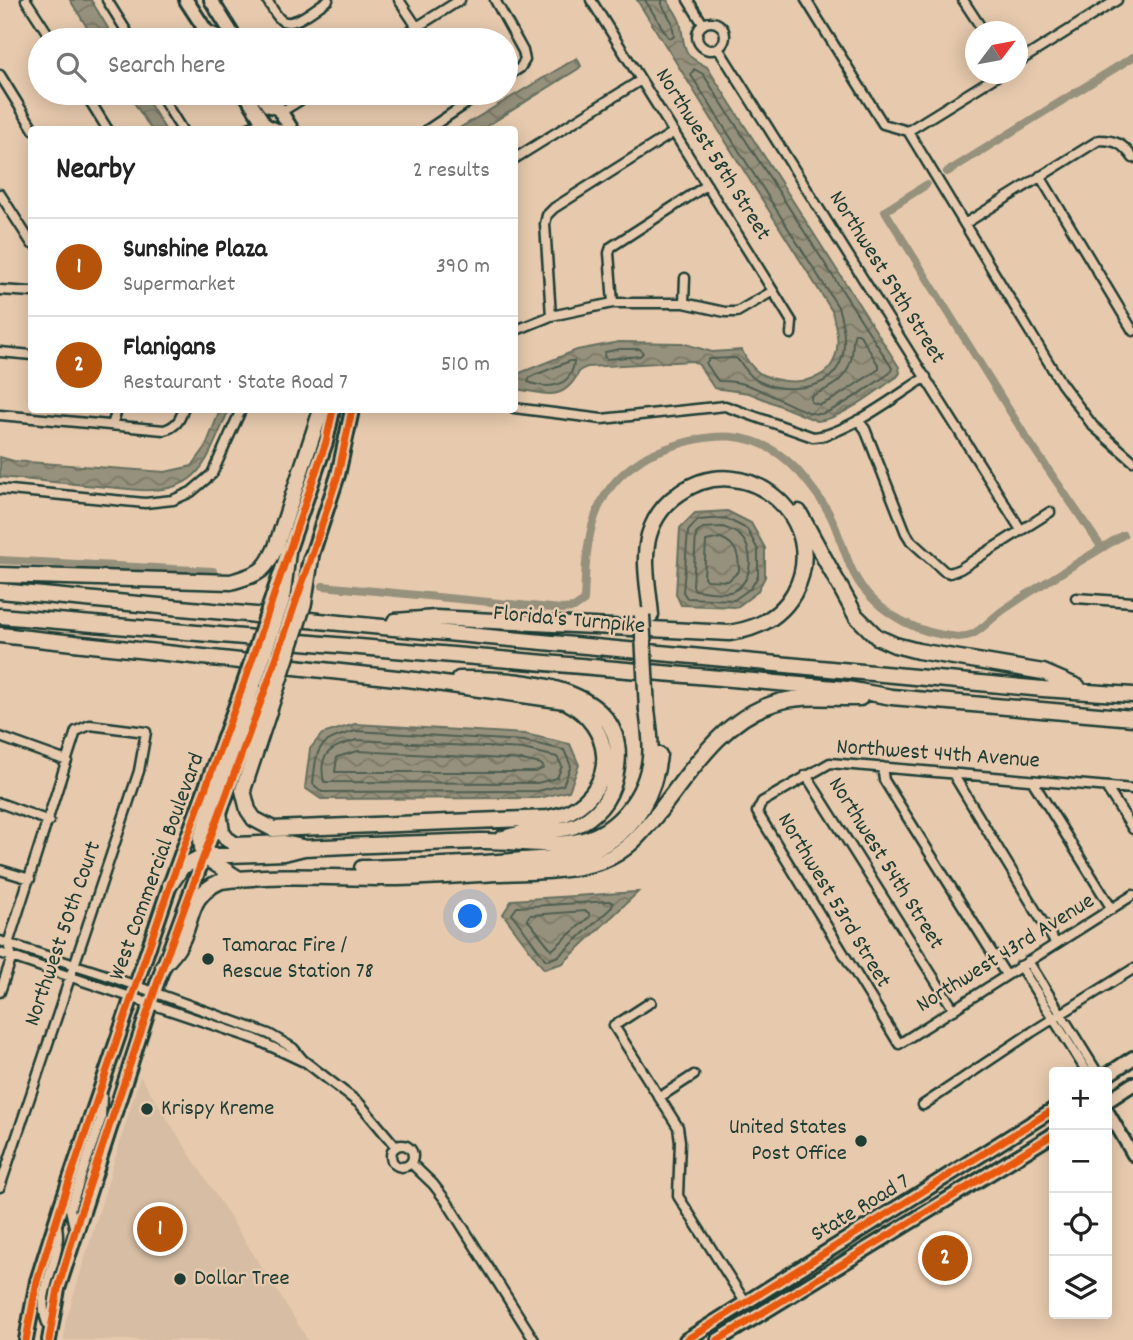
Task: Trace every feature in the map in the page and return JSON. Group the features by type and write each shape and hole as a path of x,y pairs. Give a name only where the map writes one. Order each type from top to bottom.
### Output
{"highway":[{"path":"0,575 231,582 254,575 267,567 276,547 320,413"},
{"path":"646,615 637,546 644,522 652,508 665,493 685,479 704,471 744,471 775,485 797,508 856,617 877,637 918,651 1043,672 1086,691"},
{"path":"319,875 340,869 486,864 576,856 603,845 621,833 641,811 657,775 659,755 652,709 646,615 646,552 649,533 659,513 670,500 702,481 731,478 748,481 765,489 790,514 802,544 800,580 783,608 763,625 749,630 729,633 436,618 351,624"},
{"path":"0,635 415,680 565,701 578,707 592,721 601,737 604,757 602,779 588,797 569,813 548,818 273,829 254,819 248,810 243,790 260,685 289,600 288,552"},
{"path":"203,856 201,839 260,685 289,600 311,558"},
{"name":"Florida's Turnpike","path":"0,591 1043,689 1133,695"},
{"name":"Florida's Turnpike","path":"0,616 847,689 892,697 1133,718"},
{"path":"415,680 466,679 563,690 587,701 600,712 610,727 616,743 616,778 610,796 595,813 580,824 561,829 528,832 488,841"},
{"path":"163,966 178,948 202,892 221,881 319,875 393,878 578,868 606,860 626,849 642,834 722,734 752,711 796,698 892,697"},
{"path":"170,885 182,867 203,856 284,853 304,848 488,841 533,844 582,840 605,830 623,816 643,787 650,759 652,709"},
{"path":"219,813 222,832 236,845 284,843 304,848"},
{"path":"203,856 239,878"}],"main road":[{"path":"186,0 204,27"},
{"path":"211,0 228,28"},
{"path":"251,105 262,126"},
{"path":"277,105 290,126"},
{"path":"288,552 326,442 332,413"},
{"path":"311,558 338,475 351,413"},
{"name":"West Commercial Boulevard","path":"49,1334 58,1289 75,1231 163,966 219,813 260,685"},
{"name":"West Commercial Boulevard","path":"26,1340 37,1280 170,885 260,685"},
{"path":"1112,1072 1133,1058"},
{"path":"1112,1098 1133,1084"},
{"name":"State Road 7","path":"686,1340 1049,1112"},
{"path":"1112,1119 1133,1155"},
{"name":"State Road 7","path":"718,1340 1049,1137"},
{"path":"891,1234 890,1227 905,1205"},
{"path":"740,1326 746,1316 745,1302"}],"street":[{"path":"26,0 44,28"},
{"path":"107,0 124,28"},
{"path":"267,0 279,19 287,22 328,0"},
{"path":"400,0 416,27 460,0"},
{"path":"495,0 510,28"},
{"name":"Northwest 58th Street","path":"591,0 792,322 791,334"},
{"name":"Northwest 59th Street","path":"688,0 703,24"},
{"path":"806,0 883,124 908,131 966,223 1060,383 1093,426 1133,461"},
{"path":"963,0 977,21"},
{"path":"1028,55 1117,0"},
{"name":"Northwest 59th Street","path":"715,22 722,27 725,38 718,48 710,50 699,43 698,31 703,24 715,22"},
{"path":"518,42 525,60 518,69"},
{"name":"Northwest 59th Street","path":"718,48 1021,530"},
{"path":"0,75 32,126"},
{"path":"518,156 641,79"},
{"path":"908,131 984,84"},
{"path":"92,105 106,126"},
{"path":"166,105 180,126"},
{"path":"266,105 281,112 293,105"},
{"path":"433,126 464,105"},
{"path":"551,316 545,224 547,215 674,132"},
{"path":"966,223 1100,140 1115,140 1126,148 1133,158"},
{"path":"1040,176 1133,331"},
{"path":"613,303 609,253 611,247 707,185"},
{"path":"0,194 28,238"},
{"path":"684,303 685,278"},
{"path":"0,290 28,292"},
{"path":"518,329 551,316 613,303 684,303 737,312 773,291"},
{"path":"0,352 28,355"},
{"path":"518,408 602,419 730,407 813,437 821,437 858,420 926,377"},
{"path":"112,425 116,413"},
{"path":"0,415 164,430 173,428 182,413"},
{"path":"0,489 155,503 183,497 199,487 212,474 240,413"},
{"path":"858,420 865,429 906,533 944,572 960,569 1050,512"},
{"path":"1076,598 1133,602"},
{"name":"Northwest 50th Court","path":"0,1187 139,771 146,732 90,725 76,731 67,761"},
{"path":"0,737 67,761 30,879 4,943"},
{"name":"Northwest 44th Avenue","path":"757,813 762,802 830,763 1133,789"},
{"path":"882,767 884,780 1006,975"},
{"path":"953,774 1056,944"},
{"name":"Northwest 54th Street","path":"806,775 954,1010"},
{"path":"1033,782 1112,909"},
{"path":"1106,787 1133,829"},
{"path":"0,803 49,821"},
{"name":"Northwest 53rd Street","path":"757,813 899,1044"},
{"path":"0,870 30,879"},
{"name":"Northwest 43rd Avenue","path":"899,1044 1133,895"},
{"path":"4,943 74,964 133,992"},
{"path":"0,992 12,957 4,943"},
{"path":"0,953 70,977 229,1019 269,1034 293,1048 302,1061"},
{"path":"1028,961 1084,1067"},
{"path":"1020,966 1093,1067"},
{"path":"923,1105 1133,969"},
{"path":"152,998 302,1061 360,1104 396,1147"},
{"path":"651,1003 614,1026 678,1127 678,1196 745,1302"},
{"path":"225,1028 229,1019"},
{"path":"660,1097 694,1075"},
{"name":"West Commercial Boulevard","path":"75,1231 70,1209 101,1119 103,1083"},
{"path":"403,1145 410,1148 414,1156 411,1163 400,1167 393,1163 391,1153 396,1147 403,1145"},
{"path":"411,1163 447,1202 534,1340"},
{"name":"West Commercial Boulevard","path":"49,1334 42,1311 59,1242 56,1222"}],"shaded area":[{"path":"140,1076 308,1340 64,1340 65,1324"}],"water":[{"path":"70,0 91,0 108,28 88,28"},
{"path":"637,0 667,0 679,19 686,51 693,59 707,67 899,367 900,373 858,404 837,416 817,421 749,393 714,388 699,365 692,361 587,367 580,370 574,381 560,392 545,394 518,390 518,374 577,350 619,342 682,343 712,352 742,350 750,364 760,373 784,381 806,380 825,372 836,354 837,337 832,311"},
{"path":"577,58 581,66 578,69 487,126 463,126 498,105 518,105 518,93"},
{"path":"136,105 150,105 163,126 149,126"},
{"path":"219,413 228,413 200,469 177,486 139,490 0,477 0,457 14,461 165,472 192,466 205,448"},
{"path":"727,511 751,523 765,548 765,577 757,592 737,607 681,605 676,594 680,528 695,513"},
{"path":"355,724 525,734 570,744 579,765 569,791 539,798 321,799 305,788 310,749 322,734"},
{"path":"638,892 563,963 544,969 503,914 512,900"}],"waterway":[{"path":"947,172 1133,57"},
{"path":"926,185 885,211 1026,437 1102,548"},
{"path":"323,586 574,608 584,601 588,545 597,510 616,480 651,454 693,440 712,437 748,440 766,446 783,457 799,472 825,506 853,571 871,598 904,622 930,632 958,637 973,634 1017,601 1123,535"},
{"path":"0,560 213,571"}],"cycle path":[{"path":"26,1340 37,1281 61,1205 170,885 244,683 326,442 332,413"},
{"path":"49,1340 58,1289 81,1211 163,966 311,558 338,475 351,413"},
{"path":"686,1340 1049,1112"},
{"path":"718,1340 1049,1137"}],"place":[{"name":"Tamarac Fire / Rescue Station 78","path":"208,959"},
{"name":"Krispy Kreme","path":"147,1109"},
{"name":"United States Post Office","path":"861,1141"},
{"name":"Sunshine Plaza","path":"160,1229"},
{"name":"Flanigans","path":"945,1258"},
{"name":"Dollar Tree","path":"180,1279"}]}
